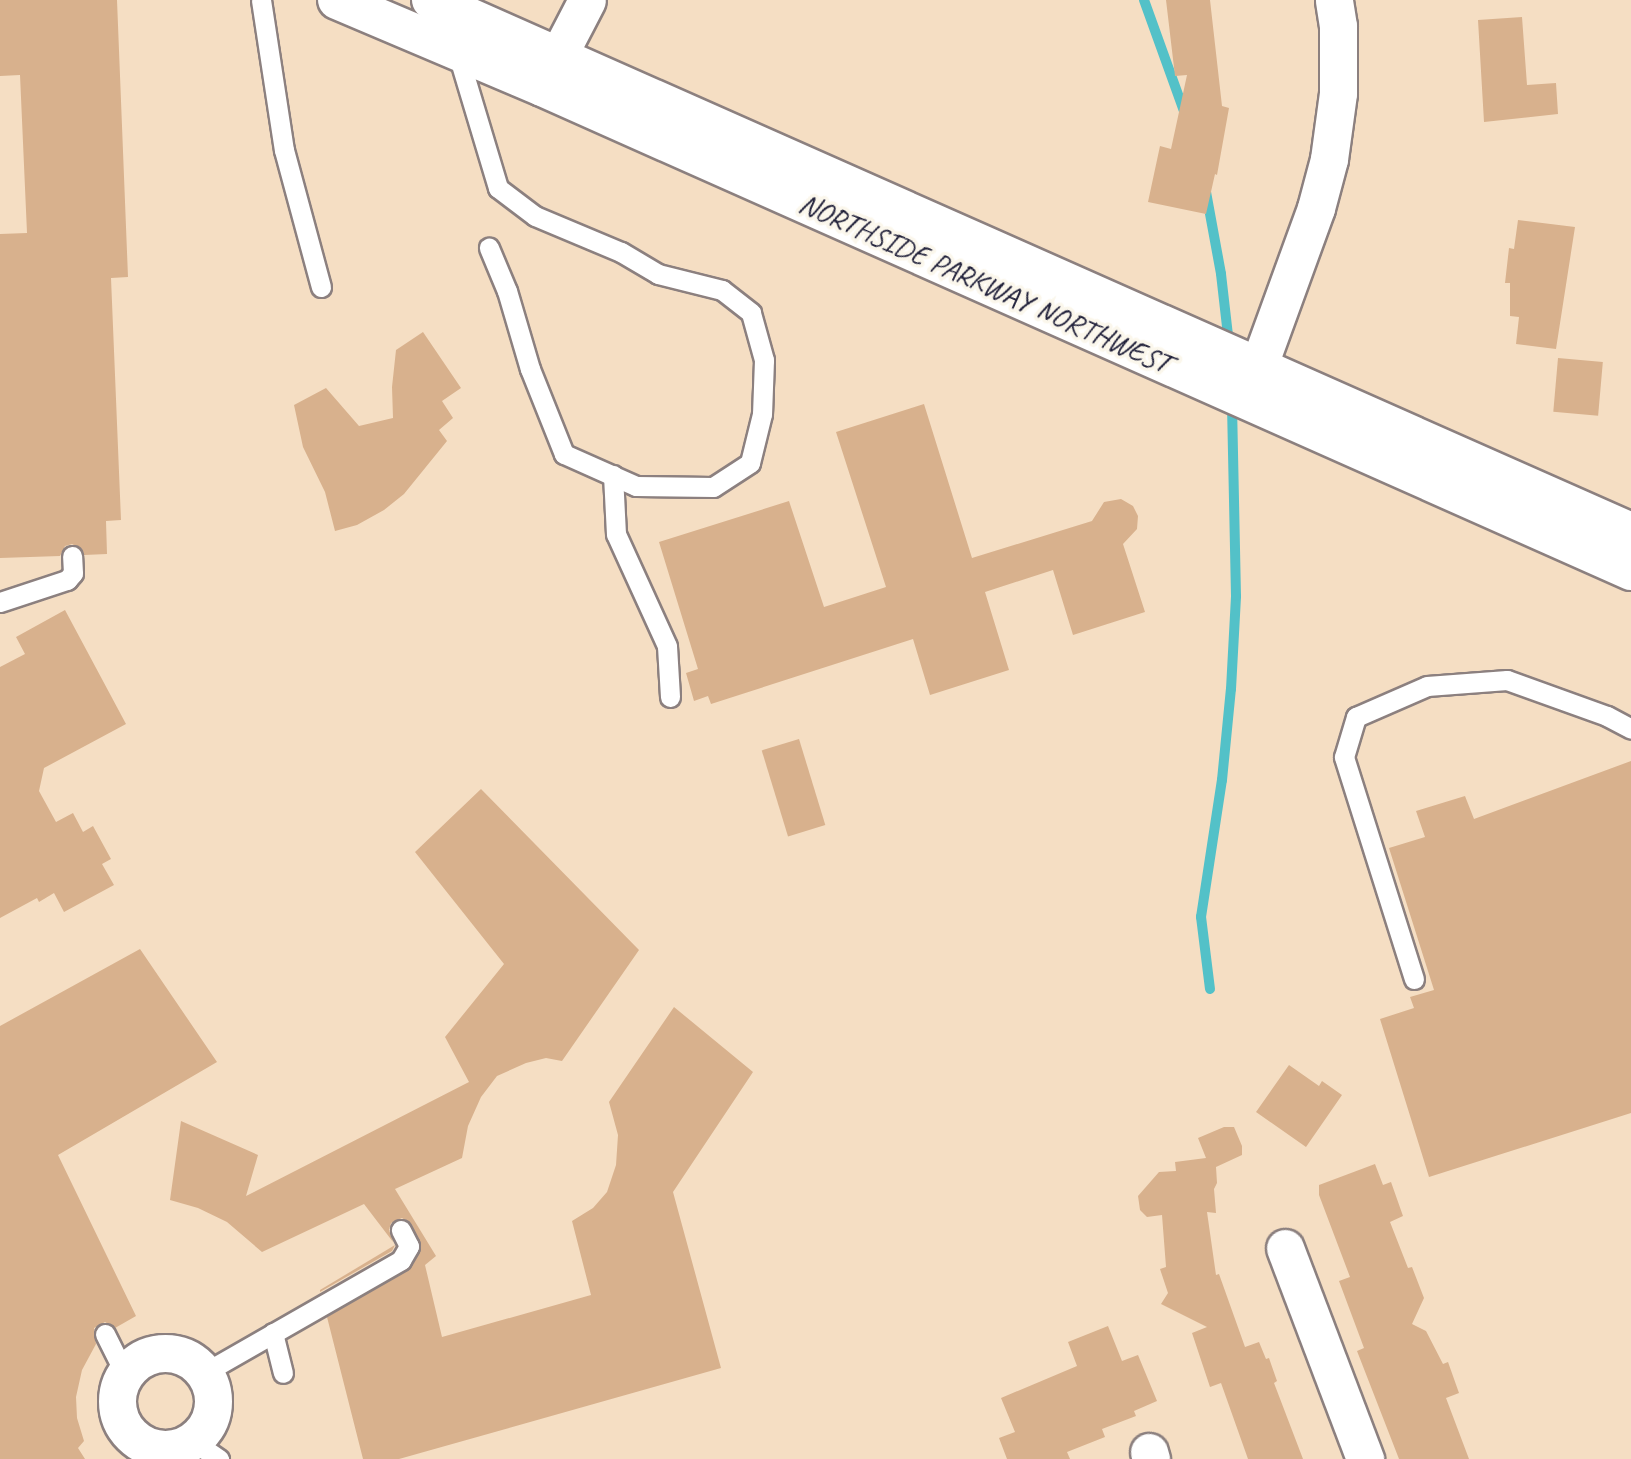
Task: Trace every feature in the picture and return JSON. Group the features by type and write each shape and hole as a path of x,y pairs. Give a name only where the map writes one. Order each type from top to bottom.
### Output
{"main road":[{"name":"NORTHSIDE PARKWAY NORTHWEST","path":"337,0 457,51 550,71"},
{"name":"NORTHSIDE PARKWAY NORTHWEST","path":"431,0 550,71 1253,383 1631,532"},
{"name":"NORTHSIDE PARKWAY NORTHWEST","path":"1253,383 1631,571"}],"street":[{"path":"550,71 587,0"},
{"path":"1253,383 1316,208 1329,159 1338,93 1338,26 1334,0"},
{"path":"1285,1248 1365,1459"},
{"path":"164,1353 179,1355 193,1362 204,1373 213,1402 205,1450 166,1449 153,1453 139,1442 120,1418 118,1388 135,1363 164,1353"}],"lane":[{"path":"261,0 284,150 321,287"},
{"path":"457,51 498,188 535,216 621,252 658,274 722,290 751,313 764,359 762,414 751,463 713,487 636,486 565,454 530,369 507,291 489,248"},
{"path":"612,475 616,534 667,646 670,696"},
{"path":"0,603 67,580 73,573 72,556"},
{"path":"1414,979 1344,757 1356,716 1427,686 1507,680 1607,716 1631,729"},
{"path":"204,1373 401,1260 409,1246 401,1230"},
{"path":"273,1333 283,1373"},
{"path":"105,1334 125,1374"}],"building":[{"path":"0,0 117,0 128,277 111,278 121,520 106,521 107,554 84,555 82,549 72,544 65,546 60,556 0,558 0,234 27,233 20,75 0,76"},
{"path":"1166,0 1210,0 1222,106 1229,108 1217,175 1215,174 1206,214 1148,202 1160,146 1171,149 1187,75 1175,76"},
{"path":"1522,17 1527,85 1556,83 1558,114 1484,122 1478,20"},
{"path":"1518,220 1575,227 1556,349 1516,344 1519,317 1510,316 1510,283 1505,283 1509,248 1514,249"},
{"path":"423,332 461,388 442,401 453,418 439,430 447,441 404,494 384,510 357,525 335,531 325,492 303,447 294,405 326,388 359,426 393,418 392,387 396,350"},
{"path":"1558,358 1603,362 1598,416 1553,412"},
{"path":"924,404 972,558 1092,521 1104,502 1121,499 1133,506 1138,516 1137,529 1123,544 1145,612 1073,635 1053,570 985,592 1009,670 930,695 913,639 711,704 708,696 694,701 686,673 698,669 659,542 789,501 824,607 886,587 836,432"},
{"path":"65,610 126,724 44,768 39,791 56,822 73,813 83,832 93,826 111,859 102,864 114,885 64,912 54,893 39,902 37,898 0,918 0,667 25,654 16,637"},
{"path":"799,739 825,825 788,836 762,750"},
{"path":"1631,761 1631,1113 1429,1177 1380,1019 1414,1008 1410,997 1434,990 1389,848 1425,837 1416,811 1465,796 1474,819"},
{"path":"481,789 639,950 562,1061 546,1058 526,1063 497,1076 481,1097 468,1126 462,1158 395,1189 436,1256 425,1265 442,1337 591,1295 572,1221 593,1208 607,1192 616,1165 618,1135 609,1102 674,1007 753,1072 673,1192 721,1368 399,1459 363,1459 327,1317 411,1267 421,1246 412,1225 402,1218 391,1223 389,1230 393,1242 364,1204 262,1252 227,1222 198,1208 170,1200 181,1121 258,1155 246,1196 469,1082 445,1037 504,964 415,852"},
{"path":"140,949 217,1062 58,1155 136,1316 115,1328 105,1322 94,1328 96,1344 82,1370 76,1397 77,1418 84,1441 78,1448 85,1459 0,1459 0,1026"},
{"path":"1289,1065 1319,1086 1322,1081 1342,1095 1306,1147 1256,1112"},
{"path":"1224,1127 1234,1127 1242,1146 1242,1155 1216,1167 1216,1213 1207,1212 1216,1275 1219,1274 1245,1347 1259,1342 1266,1359 1269,1358 1277,1381 1274,1383 1303,1459 1248,1459 1221,1383 1210,1387 1192,1333 1207,1327 1161,1304 1168,1293 1160,1269 1166,1267 1162,1215 1147,1217 1140,1210 1138,1196 1159,1172 1176,1171 1175,1162 1206,1158 1198,1138"},
{"path":"1375,1164 1383,1185 1391,1182 1403,1216 1390,1222 1408,1268 1412,1267 1424,1298 1412,1324 1426,1331 1443,1364 1448,1362 1459,1393 1446,1398 1469,1459 1399,1459 1357,1351 1364,1348 1339,1281 1350,1277 1319,1195 1319,1185"},
{"path":"395,1245 392,1251 320,1292 320,1290"},
{"path":"1108,1326 1122,1361 1138,1355 1157,1401 1134,1411 1136,1416 1102,1429 1105,1437 1067,1452 1070,1459 1007,1459 999,1438 1015,1432 1001,1398 1077,1366 1068,1342"}],"waterway":[{"path":"1144,0 1185,114"},
{"path":"1206,192 1221,274 1229,344"},
{"path":"1210,989 1201,917 1222,780 1231,689 1236,596 1232,404"}]}
